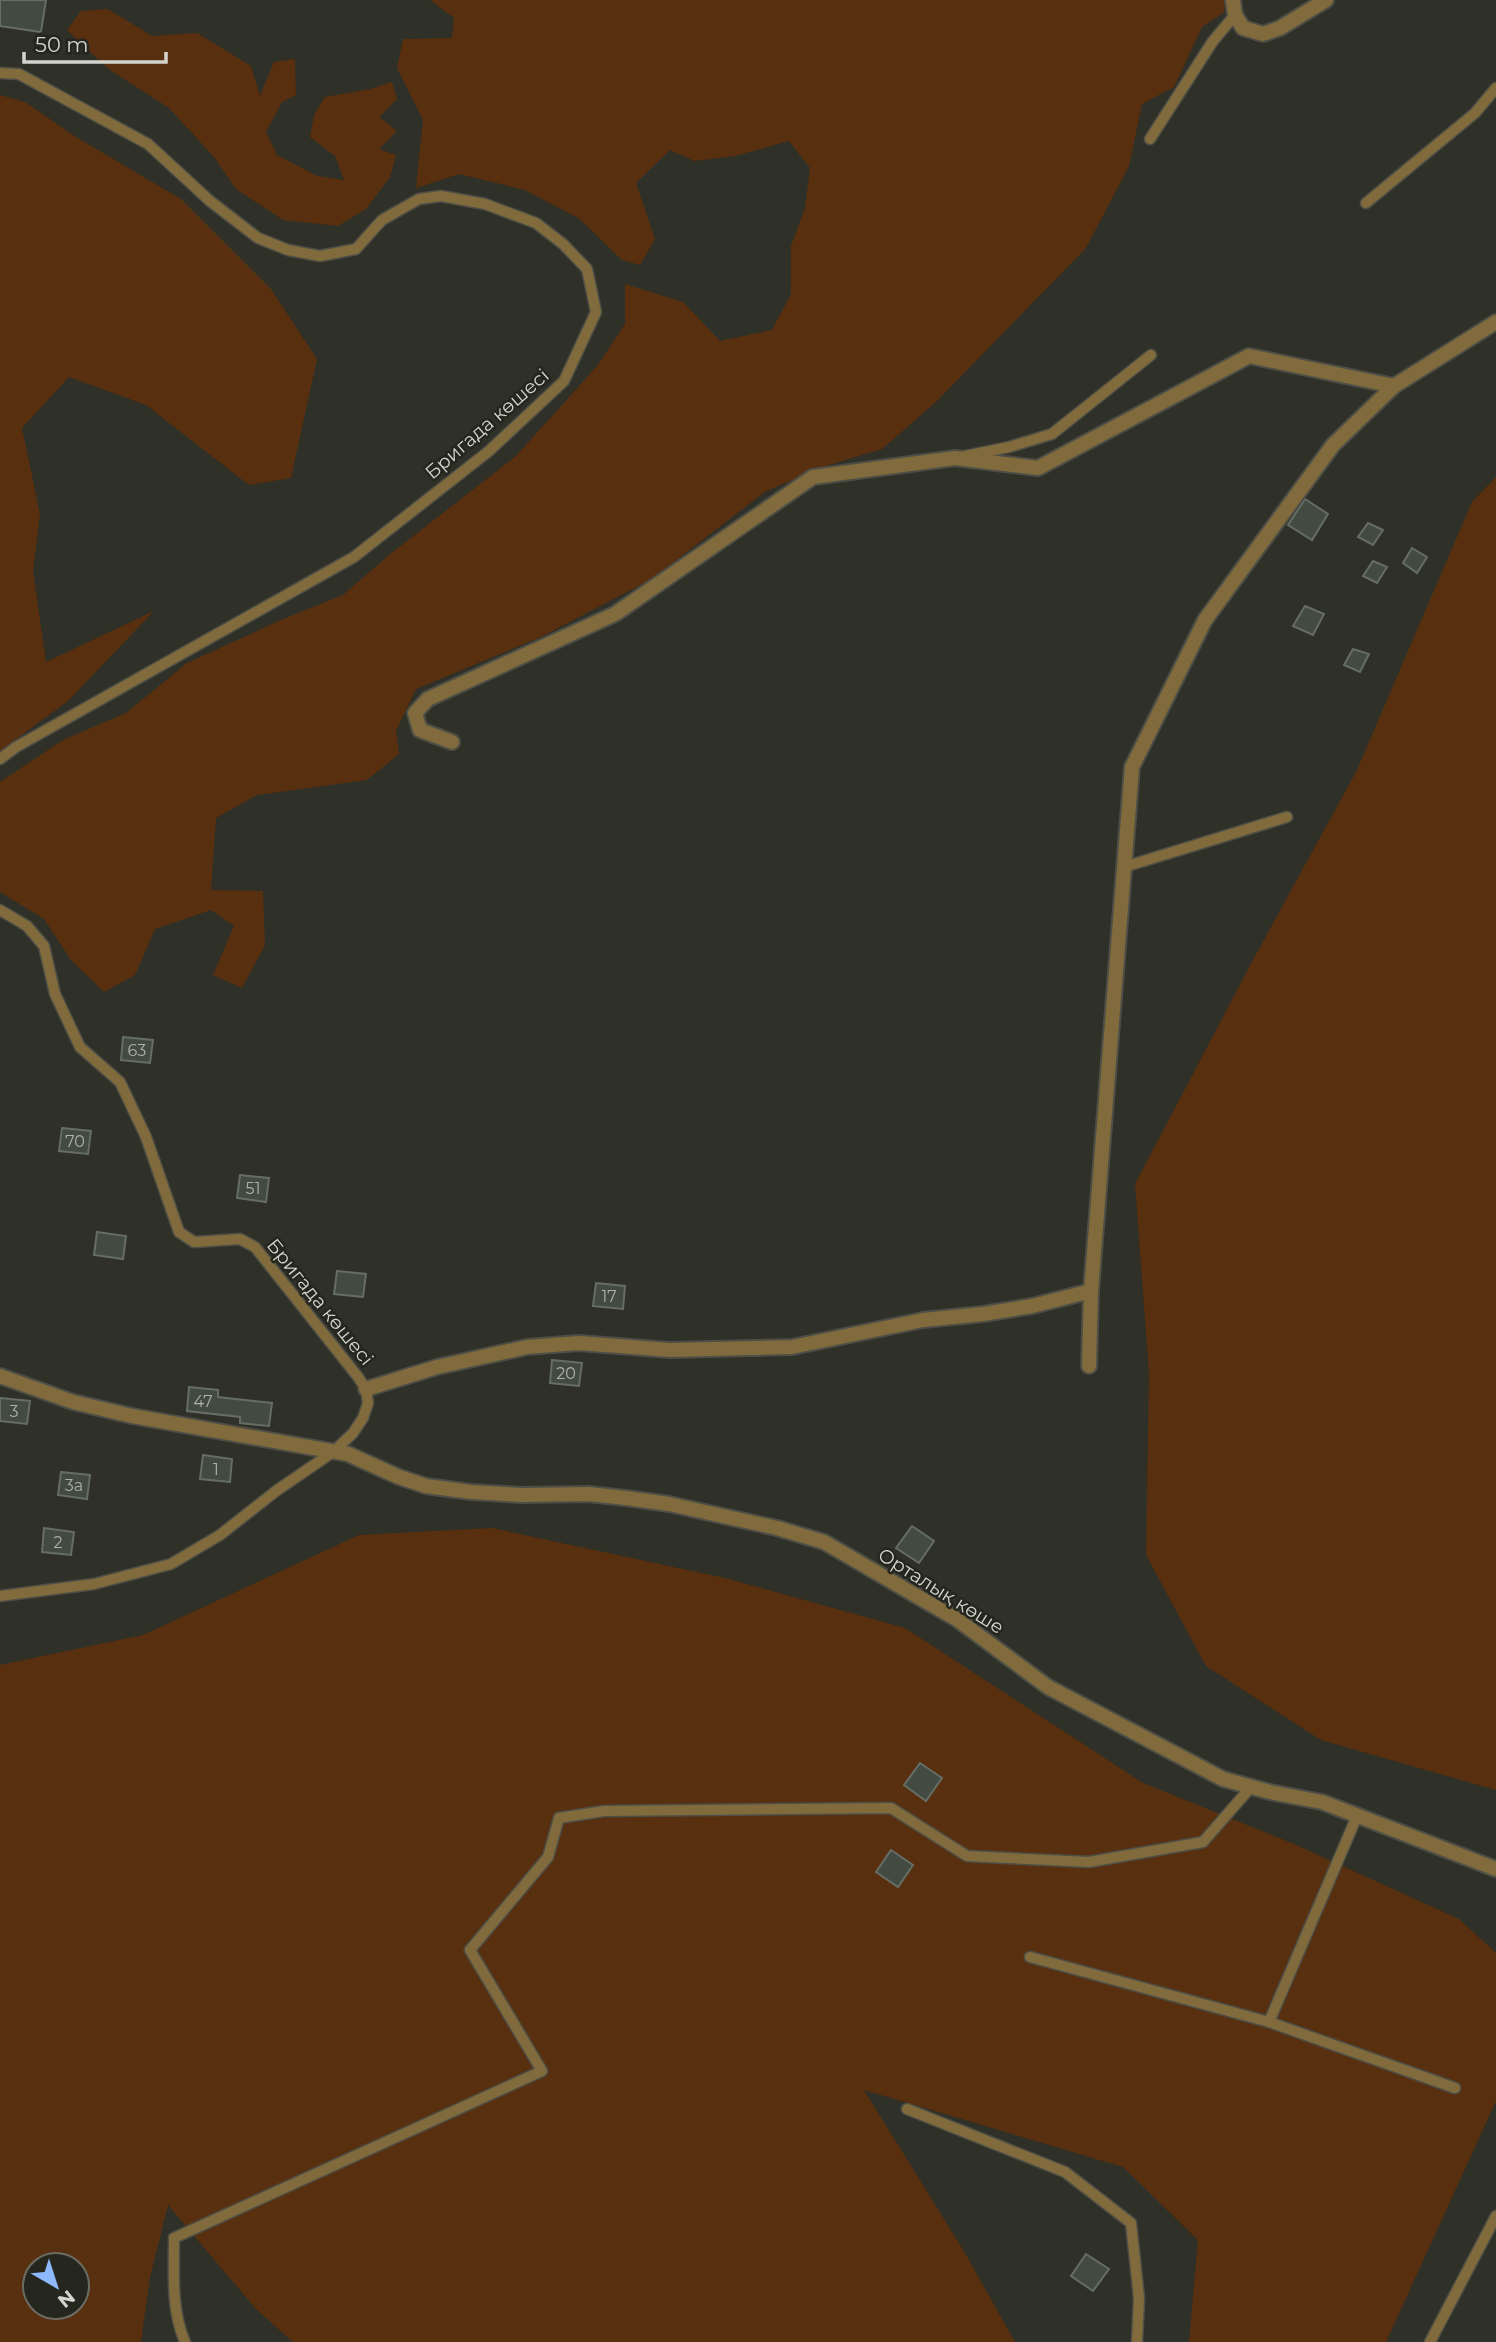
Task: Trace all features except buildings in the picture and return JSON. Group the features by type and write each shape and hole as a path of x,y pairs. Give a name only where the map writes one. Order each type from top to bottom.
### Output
{"street":[{"path":"1234,8 1242,28 1263,34 1280,29 1326,0"},
{"path":"1089,1366 1091,1291 1132,767 1205,620 1333,444 1394,386 1496,322"},
{"path":"452,743 420,730 415,713 428,699 615,614 813,477 955,458 1038,468 1249,356 1394,386"},
{"path":"366,1389 437,1367 527,1347 579,1343 670,1350 792,1347 913,1321 1022,1308 1091,1291"},
{"name":"Орталық көше","path":"0,1377 74,1402 132,1416 356,1457 426,1486 521,1495 588,1494 626,1497 777,1528 824,1542 958,1620 1048,1686 1223,1779 1322,1802 1496,1869"}],"lane":[{"path":"1150,139 1234,8"},
{"name":"Бригада көшесі","path":"0,73 19,74 148,144 210,201 258,238 288,250 320,256 356,248 382,220 419,199 441,197 485,204 536,223 563,244 587,269 596,312 564,381 489,451 354,557 16,747 0,760"},
{"path":"1366,203 1475,113 1496,88"},
{"path":"955,458 1009,447 1052,434 1151,355"},
{"path":"1124,867 1287,817"},
{"name":"Бригада көшесі","path":"0,910 27,926 44,946 55,994 80,1047 120,1082 146,1137 179,1232 194,1241 240,1238 255,1247 358,1377 366,1389 368,1403 363,1418 353,1433 333,1452 276,1491 220,1535 171,1564 94,1584 0,1596"},
{"path":"185,2342 178,2326 174,2285 174,2238 542,2071 470,1950 548,1857 559,1818 604,1811 891,1808 967,1857 1089,1862 1203,1842 1251,1787"},
{"path":"1269,2022 1357,1816"},
{"path":"1030,1957 1269,2022 1455,2088"},
{"path":"907,2109 1065,2172 1131,2223 1139,2298 1137,2342"},
{"path":"1430,2342 1496,2216"}],"shaded area":[{"path":"430,0 1228,0 1223,13 1202,27 1174,87 1142,104 1129,166 1086,248 936,402 882,449 829,465 766,491 652,579 541,637 416,689 396,731 399,754 367,780 257,795 216,818 211,890 263,891 265,945 242,988 213,975 234,926 211,910 155,929 135,975 104,992 71,960 44,919 0,892 0,782 63,740 126,713 187,663 343,595 389,555 516,456 598,365 625,324 625,284 683,302 720,341 772,330 791,294 791,246 805,208 810,168 789,141 735,156 694,161 670,150 636,183 655,239 640,265 622,260 580,219 525,190 459,174 416,188 423,120 397,68 403,39 452,38 454,18"},
{"path":"108,9 152,36 197,33 251,66 260,96 274,62 295,59 296,95 282,102 266,132 277,155 317,176 344,180 335,156 310,137 314,115 325,97 392,82 397,99 379,117 397,131 379,149 396,155 390,177 366,209 338,226 283,220 236,189 214,157 169,108 107,68 67,30 81,11"},
{"path":"0,95 25,102 76,137 181,199 271,289 317,359 291,478 249,485 146,405 69,377 22,428 40,514 33,571 46,662 154,611 68,701 0,751"},
{"path":"1496,477 1496,1790 1321,1740 1206,1666 1146,1555 1149,1373 1135,1184 1357,770 1472,502"},
{"path":"492,1528 725,1578 905,1628 1143,1783 1294,1844 1459,1919 1496,1953 1496,2101 1386,2342 1189,2342 1198,2240 1123,2167 864,2090 965,2253 1015,2342 293,2342 256,2309 168,2205 150,2277 141,2342 0,2342 0,1665 143,1635 359,1535"}]}
